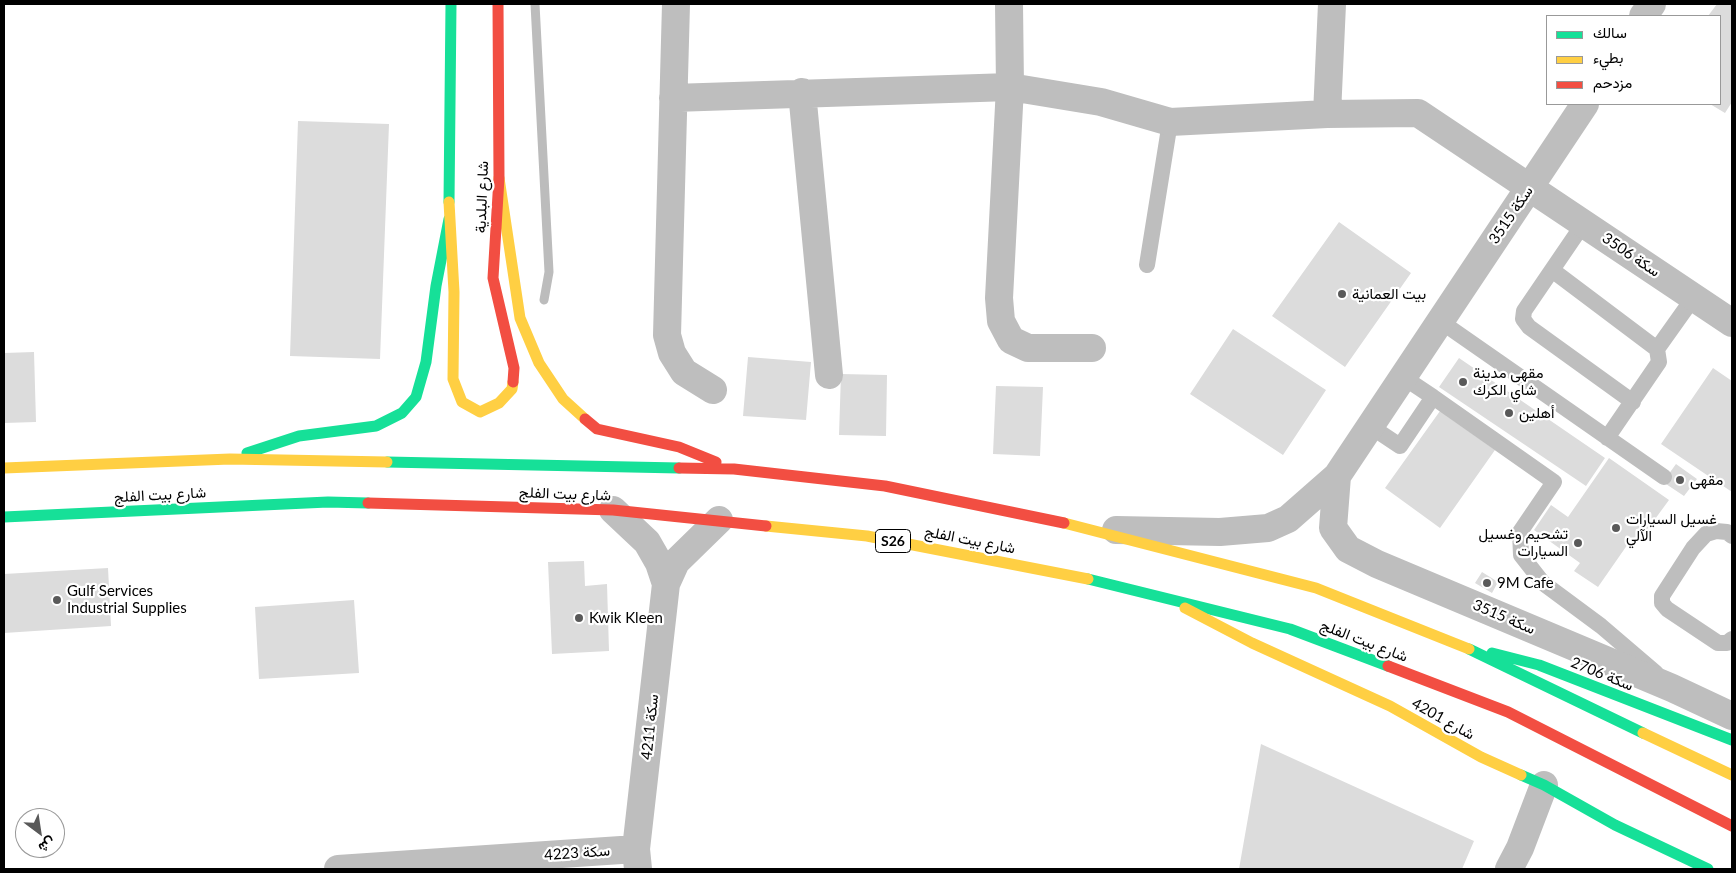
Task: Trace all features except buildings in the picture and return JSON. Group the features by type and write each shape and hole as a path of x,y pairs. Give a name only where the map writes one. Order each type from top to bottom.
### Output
{"main road":[{"name":"شارع البلدية","path":"450,16 449,220 454,292 453,379 462,402 480,412 499,403 512,389 514,368 493,278 499,178 498,4"},
{"path":"499,178 520,318 539,362 563,399 596,429 679,447 734,469"},
{"path":"230,459 299,436 376,426 402,413 416,397 426,362 436,286 449,220"},
{"name":"شارع بيت الفلج","path":"4,468 230,459 734,469 885,486 1097,530 1316,588 1458,644 1732,774"},
{"name":"شارع بيت الفلج","path":"4,517 328,502 613,510 867,536 1058,571 1290,629 1508,712 1732,826"},
{"name":"شارع 4201","path":"1163,597 1252,643 1390,706 1480,757 1544,785 1615,825 1708,869"},
{"name":"سكة 2706","path":"1458,644 1539,665 1732,740"}],"street":[{"path":"434,4 450,16"},
{"path":"676,4 667,335 672,353 684,372 713,390"},
{"path":"1009,4 1010,87 999,298 1001,321 1012,340 1028,348 1092,348"},
{"path":"1327,114 1332,4"},
{"path":"1644,15 1652,4"},
{"name":"سكة 3506","path":"674,98 802,92 1010,87 1101,102 1170,122 1327,114 1418,113 1530,186 1732,323"},
{"path":"802,92 829,375"},
{"name":"سكة 3515","path":"1097,530 1220,532 1268,528 1288,519 1337,476 1584,105"},
{"name":"سكة 3515","path":"1337,476 1333,528 1348,549 1376,564 1672,688 1732,716"},
{"name":"سكة 4211","path":"613,510 647,542 659,562 666,584"},
{"name":"سكة 4211","path":"637,859 666,584 676,562 719,520"},
{"path":"1509,869 1520,848 1544,785"},
{"name":"سكة 4223","path":"338,869 637,859"}],"lane":[{"path":"1146,264 1170,122"},
{"path":"1584,223 1524,311 1523,319 1529,327 1633,402"},
{"path":"1552,270 1657,349"},
{"path":"1607,438 1659,362 1657,349 1694,297"},
{"path":"1440,321 1664,477"},
{"path":"1403,377 1554,482 1520,532 1521,555 1543,583 1601,626 1672,688"},
{"path":"1370,426 1400,446 1433,397"},
{"path":"1732,536 1727,532 1716,531 1706,534 1693,548 1662,596 1662,603 1667,609 1718,643 1727,643 1732,639"}],"waterway":[{"path":"535,4 549,272 544,300"}],"traffic: fast":[{"path":"449,202 451,4"},
{"path":"247,453 299,436 376,426 402,413 416,397 426,362 436,286 449,219"},
{"path":"387,462 679,468"},
{"path":"4,517 328,502 368,503"},
{"path":"1088,579 1290,629 1388,666"},
{"path":"1469,649 1643,733"},
{"path":"1492,653 1539,665 1732,740"},
{"path":"1521,775 1544,785 1615,825 1708,869"}],"traffic: slow":[{"path":"499,178 520,318 539,363 563,399 585,419"},
{"path":"449,202 454,292 453,379 462,402 480,412 499,403 512,389 513,382"},
{"path":"4,468 230,459 387,462"},
{"path":"1064,523 1316,588 1469,649"},
{"path":"766,526 867,536 1088,579"},
{"path":"1185,608 1252,643 1390,706 1481,757 1521,775"},
{"path":"1643,733 1732,775"}],"traffic: jam":[{"path":"498,4 499,178 493,278 514,368 513,382"},
{"path":"585,419 597,429 679,447 716,462"},
{"path":"679,468 734,469 885,486 1064,523"},
{"path":"368,503 613,510 766,526"},
{"path":"1388,666 1508,712 1732,826"}],"place":[{"name":"بيت العمانية","path":"1342,294"},
{"name":"مقهى مدينة شاي الكرك","path":"1463,382"},
{"name":"أهلين","path":"1509,413"},
{"name":"مقهى","path":"1680,480"},
{"name":"غسيل السيارات الآلي","path":"1616,528"},
{"name":"تشحيم وغسيل السيارات","path":"1578,543"},
{"name":"9M Cafe","path":"1487,583"},
{"name":"Gulf Services Industrial Supplies","path":"57,600"},
{"name":"Kwik Kleen","path":"579,618"}]}
